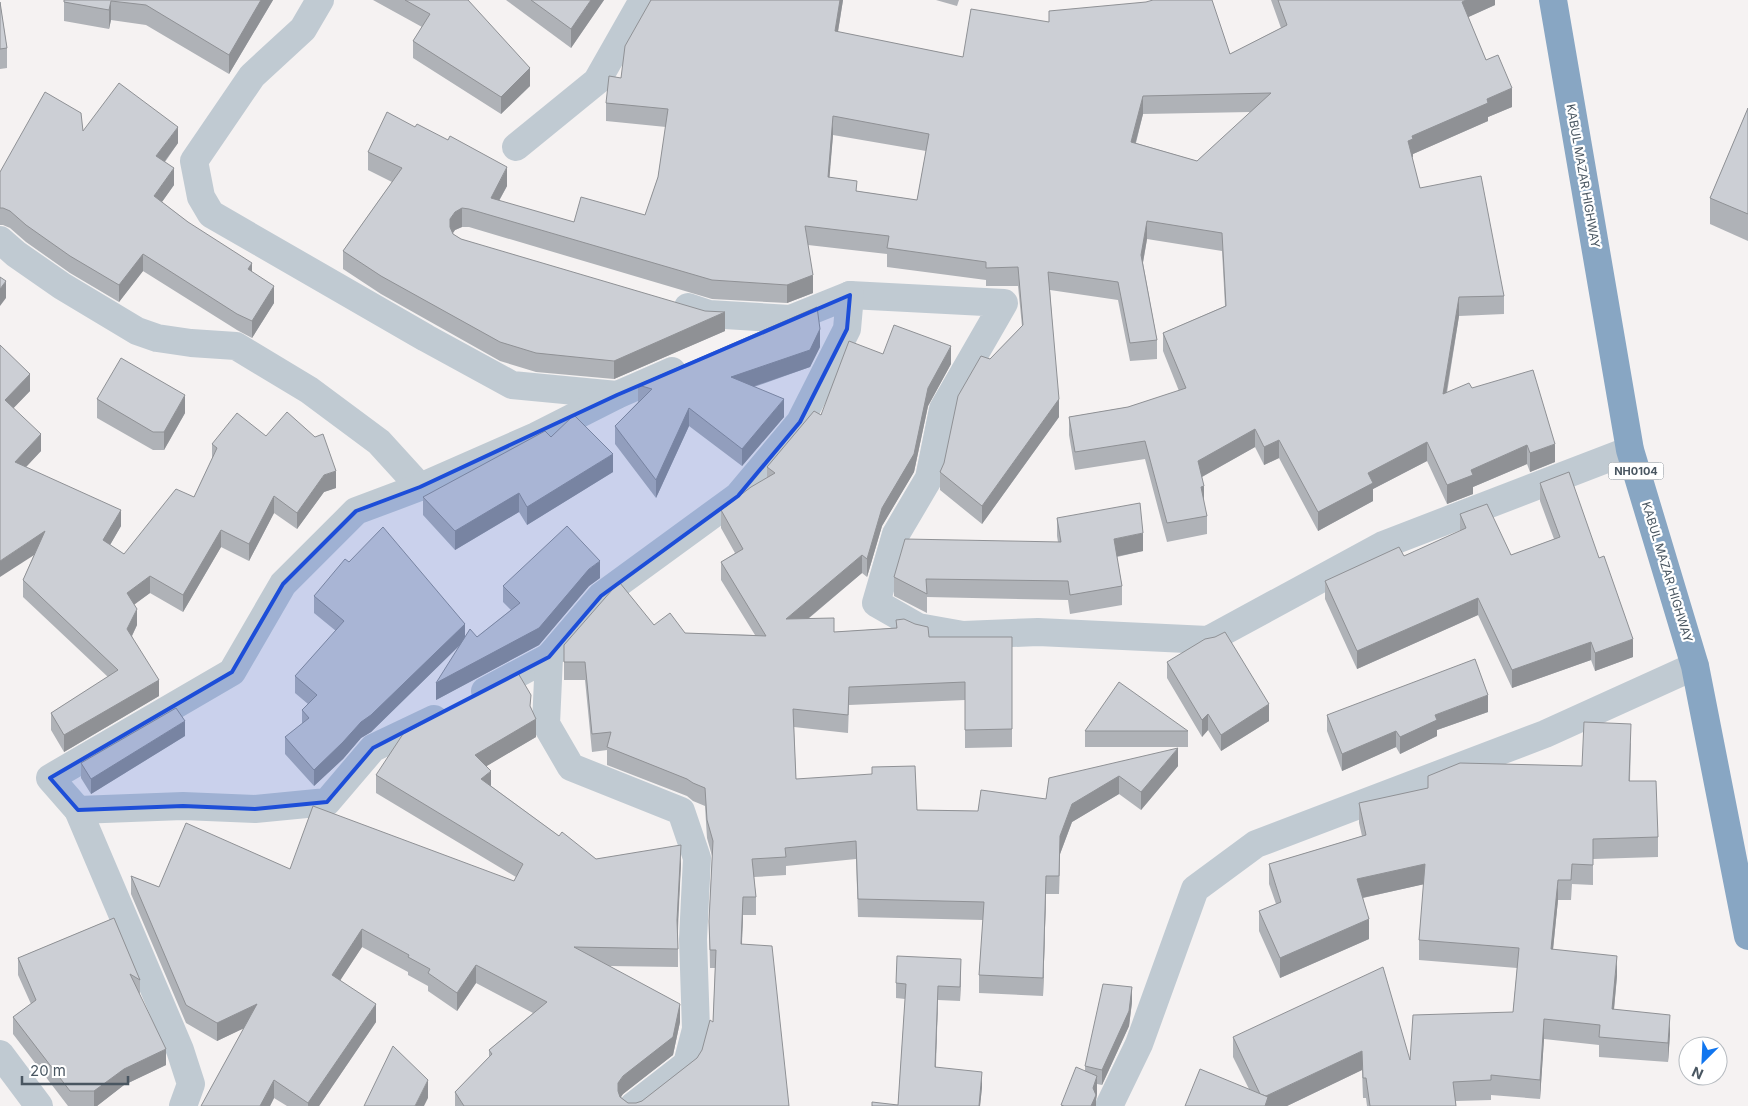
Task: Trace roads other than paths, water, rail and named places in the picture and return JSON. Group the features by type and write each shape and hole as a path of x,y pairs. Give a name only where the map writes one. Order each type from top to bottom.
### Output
{"highway":[{"name":"KABUL MAZAR HIGHWAY","path":"1553,0 1630,450 1695,666 1748,936"}],"street":[{"path":"320,0 303,29 252,76 194,161 201,197 211,214 426,338 512,385 617,395"},
{"path":"516,147 597,81 643,0"},
{"path":"0,240 16,254 62,286 137,331 157,338 191,344 236,346 308,390 379,442 420,487"},
{"path":"744,339 850,295 1004,303 943,409 929,478 896,534 876,603 918,627 963,635 1038,632 1208,640 1383,545 1630,450"},
{"path":"78,810 183,806 255,809 327,802 373,748 407,733 549,657 601,596 738,496 800,422 847,329 850,295"},
{"path":"662,300 709,314 790,319"},
{"path":"182,1106 191,1084 180,1050 78,810 50,778 232,672 283,584 356,511 420,487 536,436 617,395 690,363"},
{"path":"549,657 546,724 571,767 681,811 697,858 692,939 696,1030 687,1064 633,1106"},
{"path":"1110,1106 1139,1044 1195,889 1256,844 1545,734 1695,666"},
{"path":"0,1054 39,1106"}]}
